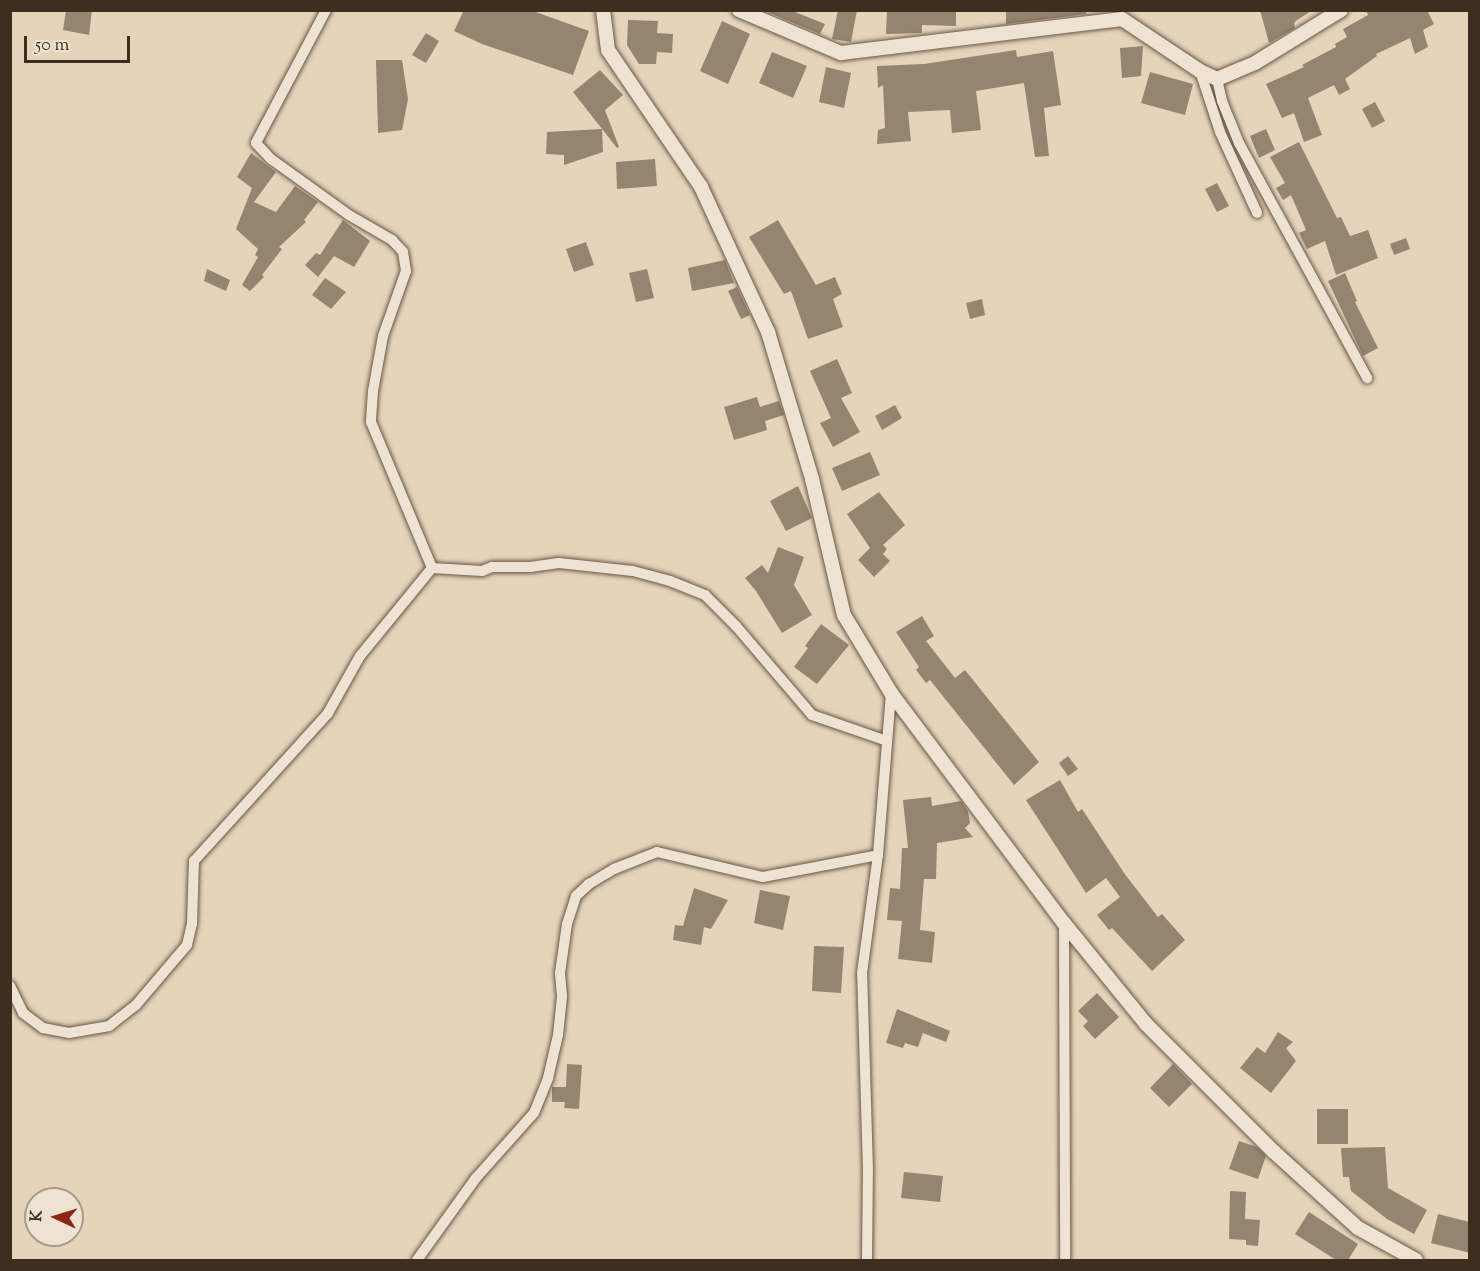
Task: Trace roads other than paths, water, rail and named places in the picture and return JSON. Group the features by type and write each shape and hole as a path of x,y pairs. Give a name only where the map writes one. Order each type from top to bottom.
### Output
{"street":[{"path":"326,10 256,143 271,159 349,215 392,240 404,252 406,271 383,336 373,391 371,422 432,568"},
{"path":"603,10 608,50 701,188 768,332 812,479 844,615 891,693 1064,923 1146,1024 1273,1151 1358,1228 1416,1260"},
{"path":"739,10 841,53 1123,15 1200,71 1217,79 1255,63 1341,10"},
{"path":"1200,71 1220,132 1257,213"},
{"path":"1217,79 1221,101 1239,142 1367,378"},
{"path":"432,568 482,571 492,567 530,567 559,562 633,571 670,581 705,595 736,626 812,715 887,741"},
{"path":"10,986 23,1012 43,1028 69,1033 109,1026 136,1005 187,945 192,924 194,861 328,713 360,656 432,568"},
{"path":"867,1260 868,1171 862,973 878,855 891,693"},
{"path":"417,1260 476,1178 534,1113 548,1078 558,1035 562,996 560,973 567,924 576,896 589,884 614,869 657,852 764,877 878,855"},
{"path":"1064,923 1065,1260"}]}
